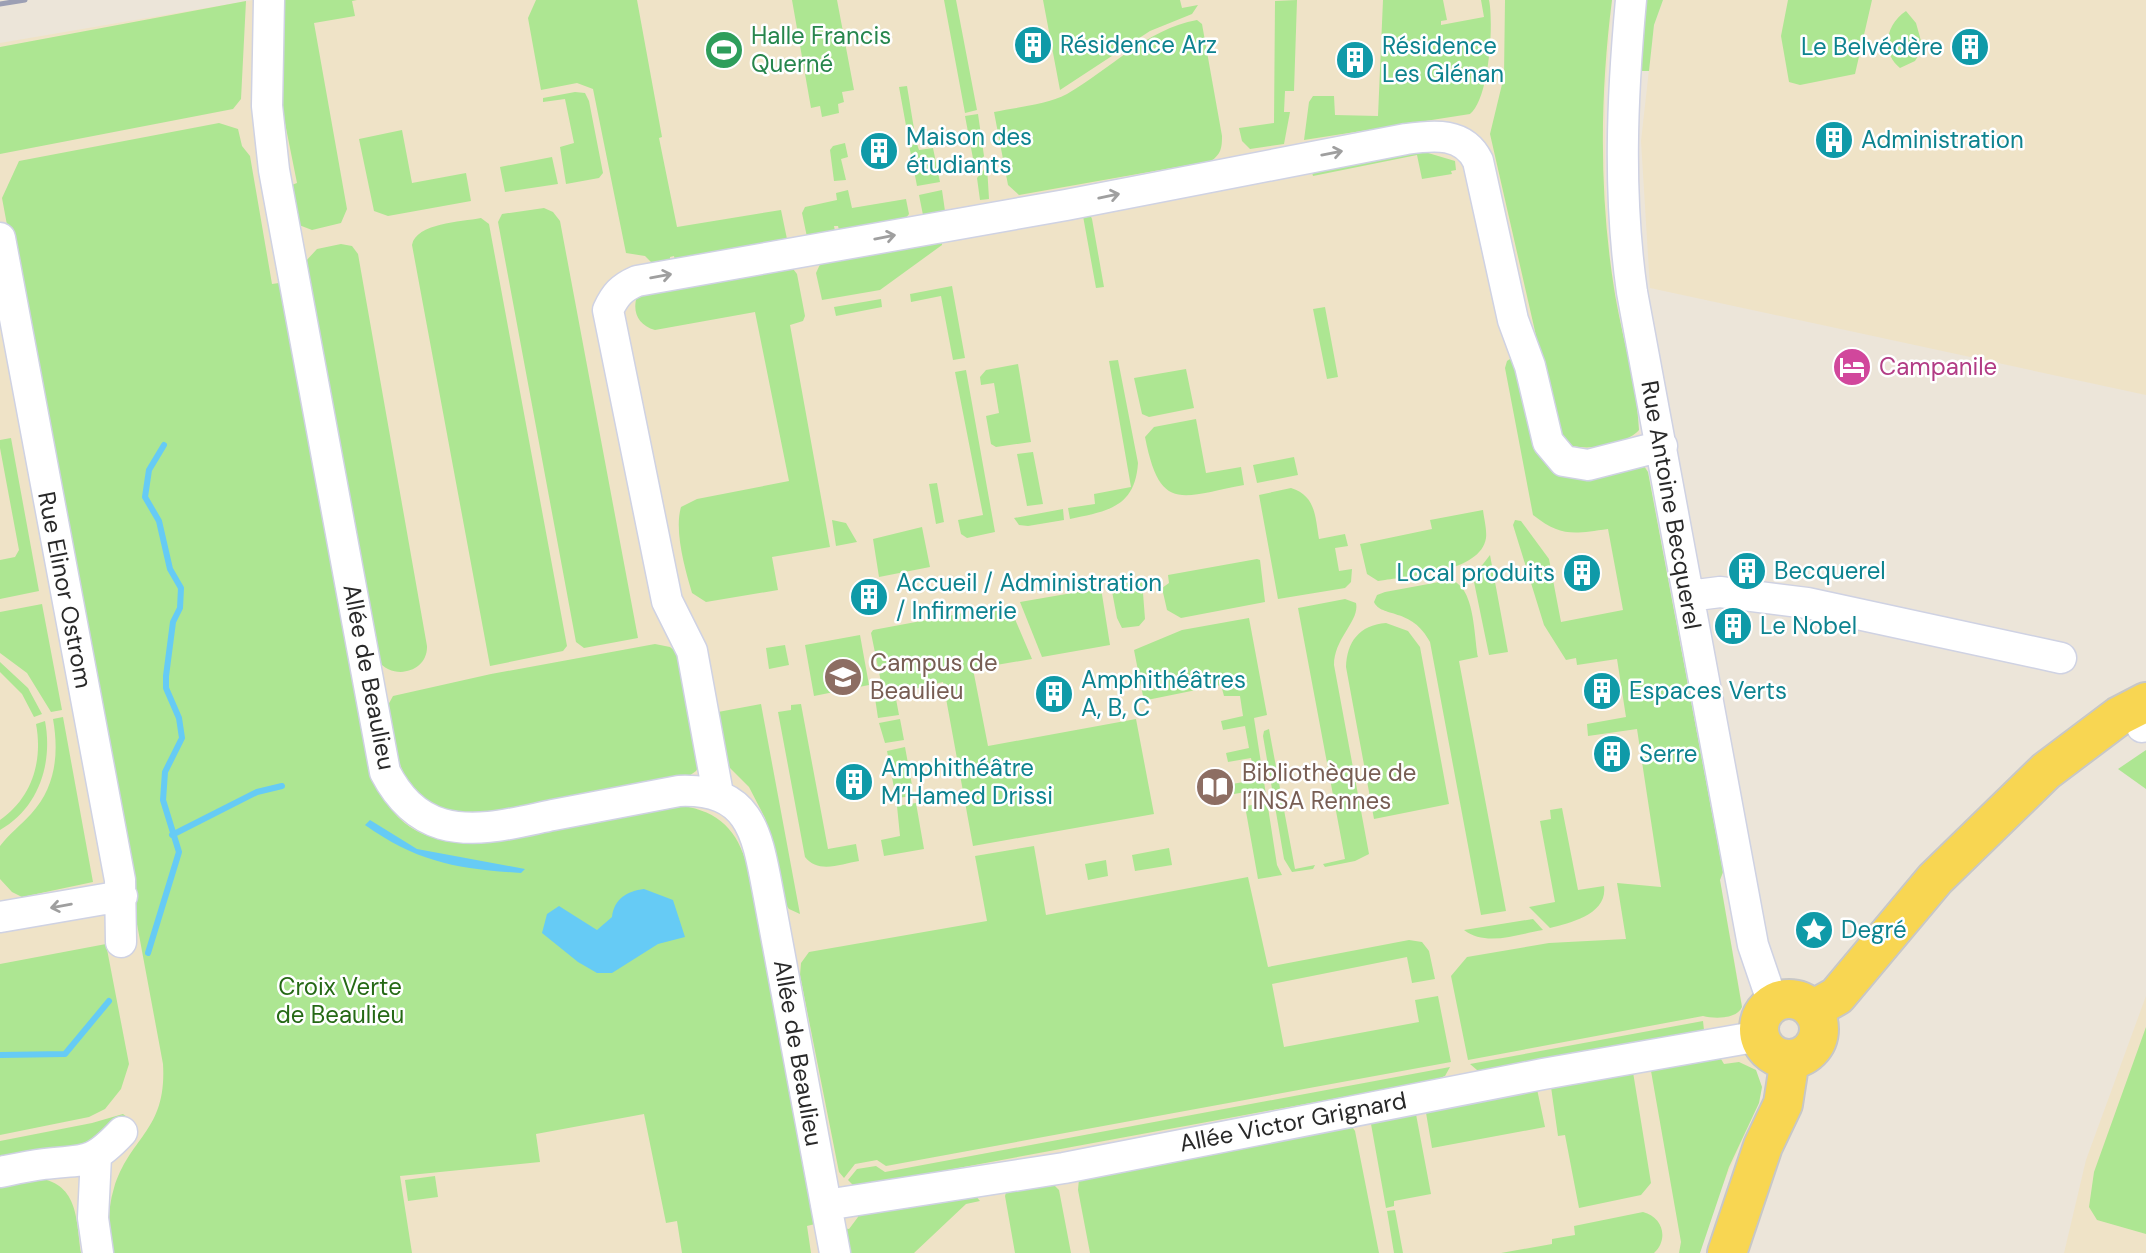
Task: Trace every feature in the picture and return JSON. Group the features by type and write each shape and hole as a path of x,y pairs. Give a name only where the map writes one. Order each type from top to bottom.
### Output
{"main road":[{"path":"1795,1005 1819,1025 1815,1044 1805,1054 1790,1059 1768,1051 1760,1036 1762,1016 1795,1005 1838,996 1935,879 2046,771 2119,716 2145,720"},
{"path":"1727,1253 1763,1146 1783,1104 1790,1059"}],"street":[{"name":"Allée de Beaulieu","path":"269,0 267,106 274,170 385,772 402,800 425,818 459,828 494,826 679,792 718,794 748,819 760,849 835,1253"},
{"name":"Rue Antoine Becquerel","path":"1631,0 1622,112 1626,250 1754,945 1768,989 1795,1005"},
{"path":"718,794 692,651 667,601 608,310 615,295 623,287 655,277 1066,205 1406,139 1447,137 1467,144 1478,161 1513,320 1530,366 1548,442 1564,461 1588,465 1662,446"},
{"name":"Rue Elinor Ostrom","path":"0,238 122,896 119,915 121,942"},
{"path":"1689,596 1720,592 1807,603 2061,658"},
{"path":"0,917 122,896"},
{"name":"Allée Victor Grignard","path":"825,1205 1064,1168 1516,1079 1760,1036"},
{"path":"0,1172 41,1164 77,1163 96,1156 122,1132"},
{"path":"96,1156 93,1218 98,1253"}],"shaded area":[{"name":"Campus de Beaulieu","path":"253,0 1612,0 1605,95 1605,177 1610,259 1639,430 1723,872 1720,880 1742,1004 1739,1023 1762,1087 1759,1103 1721,1189 1700,1253 0,1253 0,43"},
{"path":"1663,0 2146,0 2146,395 1650,288 1641,141 1654,25"},
{"path":"2146,996 2146,1253 2064,1253 2086,1160"}],"green space":[{"path":"285,0 357,0 352,1 355,16 314,23 347,209 341,223 312,230 299,225 289,186 297,183 280,98"},
{"path":"536,0 637,0 662,137 659,138 677,227 781,210 787,239 675,261 674,256 670,257 670,262 653,264 645,256 626,253 593,89 577,83 541,90 528,18"},
{"path":"792,0 837,0 854,90 842,92 844,102 838,104 839,113 822,117 820,106 811,108"},
{"path":"944,0 956,0 977,110 965,113"},
{"path":"1043,0 1180,0 1182,8 1198,5 1192,14 1150,31 1060,90"},
{"path":"1297,0 1294,91 1285,91 1284,112 1290,112 1284,144 1250,149 1242,141 1239,128 1274,123 1275,1"},
{"path":"1383,0 1443,0 1447,20 1441,21 1441,25 1484,17 1481,0 1489,0 1491,26 1486,78 1476,106 1470,114 1304,140 1309,102 1313,96 1334,96 1335,115 1378,116"},
{"path":"1505,0 1612,0 1603,108 1606,217 1614,288 1635,394 1639,430 1624,440 1604,446 1573,446 1565,443 1558,432 1490,134 1504,76"},
{"path":"1646,0 1663,0 1654,25 1649,71 1640,71"},
{"path":"1788,0 1872,0 1855,74 1800,85 1789,82 1781,36"},
{"path":"246,1 241,99 233,109 0,154 0,47"},
{"path":"1906,11 1916,23 1923,48 1915,61 1900,68 1890,54 1888,38 1894,23"},
{"path":"1197,20 1202,24 1222,136 1217,156 1211,161 1019,195 1008,185 994,112 1059,98 1145,41 1179,25"},
{"path":"907,86 914,129 907,131 899,87"},
{"path":"575,92 585,93 589,101 603,173 599,178 566,184 560,147 574,143 565,99 543,102 543,98"},
{"path":"978,114 984,156 975,169 965,116"},
{"name":"Croix Verte de Beaulieu","path":"219,123 238,129 242,146 250,156 272,284 279,283 370,769 384,799 401,819 420,833 443,840 467,842 493,840 682,806 706,813 725,825 738,843 747,866 812,1201 815,1224 807,1226 811,1253 682,1253 677,1221 666,1223 644,1114 536,1134 540,1162 400,1176 412,1253 111,1253 109,1212 114,1188 121,1170 146,1132 159,1104 163,1086 163,1064 2,198 19,161"},
{"path":"402,130 412,183 466,173 471,201 388,216 374,211 359,139"},
{"path":"845,143 848,157 841,159 846,180 834,181 830,150 833,146"},
{"path":"917,144 919,150 933,148 940,182 917,186 909,145"},
{"path":"1408,147 1455,161 1456,170 1451,171 1452,174 1422,179 1417,155 1313,176 1310,165"},
{"path":"552,157 558,184 505,192 500,167"},
{"path":"987,166 989,199 980,200 977,178"},
{"path":"848,190 852,208 906,199 909,214 906,218 839,230 838,226 834,226 835,231 807,237 802,213 805,207 837,200 836,193"},
{"path":"942,190 945,211 923,215 919,195"},
{"path":"544,208 553,212 560,221 638,638 584,648 576,642 498,222 502,214"},
{"path":"1089,212 1104,287 1096,288 1083,216"},
{"path":"481,218 489,224 567,646 563,651 490,666 412,245 415,238 430,228"},
{"path":"942,242 942,245 880,290 822,300 816,273 822,260"},
{"path":"341,244 352,246 358,254 427,646 422,662 409,671 393,671 378,661 305,262 317,249"},
{"path":"790,265 797,274 805,316 803,321 790,325 830,547 772,557 778,590 706,602 692,593 686,573 679,527 681,507 697,499 789,481 755,312 655,330 644,325 638,317 635,307 637,296"},
{"path":"952,286 965,358 953,360 941,296 911,302 910,294"},
{"path":"881,299 882,307 836,316 834,307"},
{"path":"1325,307 1338,377 1327,379 1313,309"},
{"path":"1513,357 1541,444 1644,466 1648,472 1723,872 1720,880 1742,1007 1735,1014 1725,1017 1703,1016 1468,1060 1451,976 1467,957 1549,943 1626,939 1617,883 1661,887 1637,729 1588,736 1587,724 1626,717 1617,659 1577,665 1576,658 1566,660 1544,625 1513,525 1515,520 1521,521 1549,559 1561,622 1623,610 1608,529 1568,532 1552,527 1533,515 1505,368 1507,361"},
{"path":"1118,360 1138,463 1136,478 1131,490 1117,505 1070,519 1068,508 1095,504 1094,494 1131,487 1109,361"},
{"path":"1018,364 1031,442 996,447 991,444 986,416 999,413 994,383 981,385 980,377 986,370"},
{"path":"1186,369 1194,408 1149,417 1142,414 1134,378"},
{"path":"966,370 995,532 967,538 961,534 958,520 983,515 955,372"},
{"path":"1196,419 1206,473 1241,467 1244,485 1189,495 1176,494 1166,489 1158,478 1145,437 1154,427"},
{"path":"11,438 39,591 0,599 0,560 15,557 19,550 0,448 0,440"},
{"path":"1033,452 1043,504 1027,506 1017,454"},
{"path":"1294,457 1298,475 1257,483 1253,465"},
{"path":"937,483 944,522 936,524 929,484"},
{"path":"1291,488 1310,502 1319,539 1345,534 1348,546 1335,548 1339,571 1352,569 1351,582 1345,588 1278,599 1259,495"},
{"path":"1063,509 1064,520 1028,526 1019,525 1014,518"},
{"path":"1483,510 1486,538 1481,549 1472,558 1443,570 1411,577 1378,581 1367,574 1360,544 1432,529 1430,520"},
{"path":"832,520 846,523 857,542 836,546"},
{"path":"922,527 930,567 879,577 873,539"},
{"path":"1490,555 1508,652 1489,655 1473,577"},
{"path":"1260,560 1265,602 1181,618 1167,610 1162,588 1169,583 1168,575"},
{"path":"1142,580 1145,619 1139,626 1122,628 1117,618 1111,586"},
{"path":"1450,580 1464,591 1472,612 1478,657 1459,661 1506,911 1481,915 1430,642 1415,623 1383,610 1374,602 1377,595 1385,592"},
{"path":"1101,588 1110,645 1042,657 1020,602"},
{"path":"1345,599 1356,603 1356,610 1338,646 1334,665 1369,854 1355,861 1325,867 1323,864 1345,859 1298,608"},
{"path":"42,604 62,710 51,712 27,673 0,653 0,612"},
{"path":"1009,605 1032,659 973,669 988,746 1136,719 1154,814 973,846 943,682 898,693 882,687 871,633 873,630 964,613 966,622 976,620 975,612"},
{"path":"1249,618 1267,715 1254,718 1277,865 1282,875 1258,879 1245,806 1259,804 1257,790 1234,794 1232,784 1255,780 1251,758 1228,762 1226,753 1249,748 1245,726 1223,730 1221,721 1243,716 1240,696 1224,696 1221,685 1147,700 1143,696 1134,650 1182,630"},
{"path":"1386,623 1408,631 1420,647 1449,804 1374,819 1346,667 1349,650 1356,636 1368,627"},
{"path":"860,635 869,685 814,696 805,645"},
{"path":"655,644 670,647 681,656 701,763 689,776 519,809 455,814 436,810 424,802 406,779 396,750 387,707 393,696 491,674"},
{"path":"785,645 789,665 769,669 766,648"},
{"path":"0,662 28,688 42,714 34,717 22,694 0,672"},
{"path":"883,694 896,699 899,715 878,718 875,698 884,696"},
{"path":"761,704 800,914 789,909 779,896 765,818 749,787 729,767 718,712"},
{"path":"801,704 828,849 856,844 859,861 823,867 805,857 778,712 791,710 791,705"},
{"path":"63,717 93,882 22,897 12,892 0,879 0,846 31,814 46,793 54,769 56,744 53,719"},
{"path":"900,719 904,740 885,743 879,723"},
{"path":"45,721 47,753 40,783 25,810 0,830 0,820 20,801 33,778 38,752 36,724"},
{"path":"1269,729 1295,869 1315,865 1313,869 1292,872 1284,859 1263,736 1264,731"},
{"path":"905,747 914,796 896,798 887,751"},
{"path":"2146,750 2146,789 2118,769"},
{"path":"916,803 924,849 884,856 881,840 900,836 897,806"},
{"path":"1562,808 1578,890 1604,886 1604,896 1600,904 1586,916 1550,928 1529,907 1555,902 1540,821 1551,819 1550,810"},
{"path":"1034,846 1046,915 1248,877 1268,967 1409,940 1422,942 1429,951 1435,979 1412,983 1407,957 1272,984 1284,1047 1419,1022 1415,1000 1438,996 1451,1062 886,1166 877,1160 855,1164 844,1178 839,1172 800,975 801,963 809,952 987,921 975,856"},
{"path":"1169,848 1172,865 1135,871 1132,855"},
{"path":"1106,860 1108,876 1088,880 1085,864"},
{"path":"1533,919 1543,930 1492,939 1482,938 1464,930"},
{"path":"106,944 129,1064 121,1089 105,1109 89,1117 0,1135 0,964"},
{"path":"1703,1021 1704,1030 1487,1071 1477,1070 1470,1064"},
{"path":"2146,1027 2146,1234 2097,1220 2089,1207 2094,1172"},
{"path":"1721,1059 1724,1064 1739,1062 1756,1070 1762,1087 1759,1103 1729,1167 1700,1253 1679,1253 1681,1242 1651,1071 1655,1064"},
{"path":"1450,1067 1445,1076 1435,1080 855,1187 848,1180 857,1169 876,1166 885,1172"},
{"path":"1633,1072 1651,1183 1641,1195 1579,1208 1565,1135 1558,1136 1551,1087"},
{"path":"1537,1089 1545,1127 1432,1148 1425,1107"},
{"path":"1415,1109 1431,1194 1394,1201 1394,1206 1386,1208 1371,1124 1376,1119"},
{"path":"123,1114 127,1117 125,1121 88,1143 0,1159 0,1141 92,1123"},
{"path":"1351,1125 1355,1131 1379,1253 1090,1253 1078,1190 1079,1179"},
{"path":"435,1176 438,1197 408,1201 405,1180"},
{"path":"39,1178 62,1188 69,1196 76,1217 81,1253 0,1253 0,1185"},
{"path":"1049,1180 1059,1190 1071,1253 1015,1253 1005,1196 1007,1189"},
{"path":"974,1194 980,1201 966,1204 914,1253 848,1253 843,1228 849,1229 858,1217 858,1212"},
{"path":"1395,1210 1403,1253 1394,1253 1387,1211"},
{"path":"1643,1212 1655,1219 1662,1229 1659,1247 1654,1253 1501,1253 1552,1244 1552,1239 1575,1235 1574,1226"}],"water":[{"path":"370,820 417,849 525,869 521,873 477,869 420,855 402,848 365,825"},
{"path":"644,889 673,900 685,937 658,944 612,973 597,973 578,962 542,933 547,914 559,906 597,930 612,917 615,905 622,897"}],"waterway":[{"path":"148,953 179,852 163,800 165,772 182,738 179,718 166,688 173,622 180,608 181,588 170,569 159,521 145,497 149,470 164,445"},
{"path":"172,835 257,792 282,786"},
{"path":"0,1055 65,1054 109,1001"}],"railway":[{"path":"0,4 25,0"}],"place":[{"name":"Résidence Arz","path":"1033,45"},
{"name":"Le Belvédère","path":"1970,47"},
{"name":"Halle Francis Querné","path":"724,50"},
{"name":"Résidence Les Glénan","path":"1355,60"},
{"name":"Administration","path":"1834,140"},
{"name":"Maison des étudiants","path":"879,151"},
{"name":"Campanile","path":"1852,367"},
{"name":"Becquerel","path":"1747,571"},
{"name":"Local produits","path":"1582,573"},
{"name":"Accueil / Administration / Infirmerie","path":"869,597"},
{"name":"Le Nobel","path":"1733,626"},
{"name":"Campus de Beaulieu","path":"843,677"},
{"name":"Espaces Verts","path":"1602,691"},
{"name":"Amphithéâtres A, B, C","path":"1054,694"},
{"name":"Serre","path":"1612,754"},
{"name":"Amphithéâtre M’Hamed Drissi","path":"854,782"},
{"name":"Bibliothèque de l’INSA Rennes","path":"1215,787"},
{"name":"Degré","path":"1814,930"}]}
